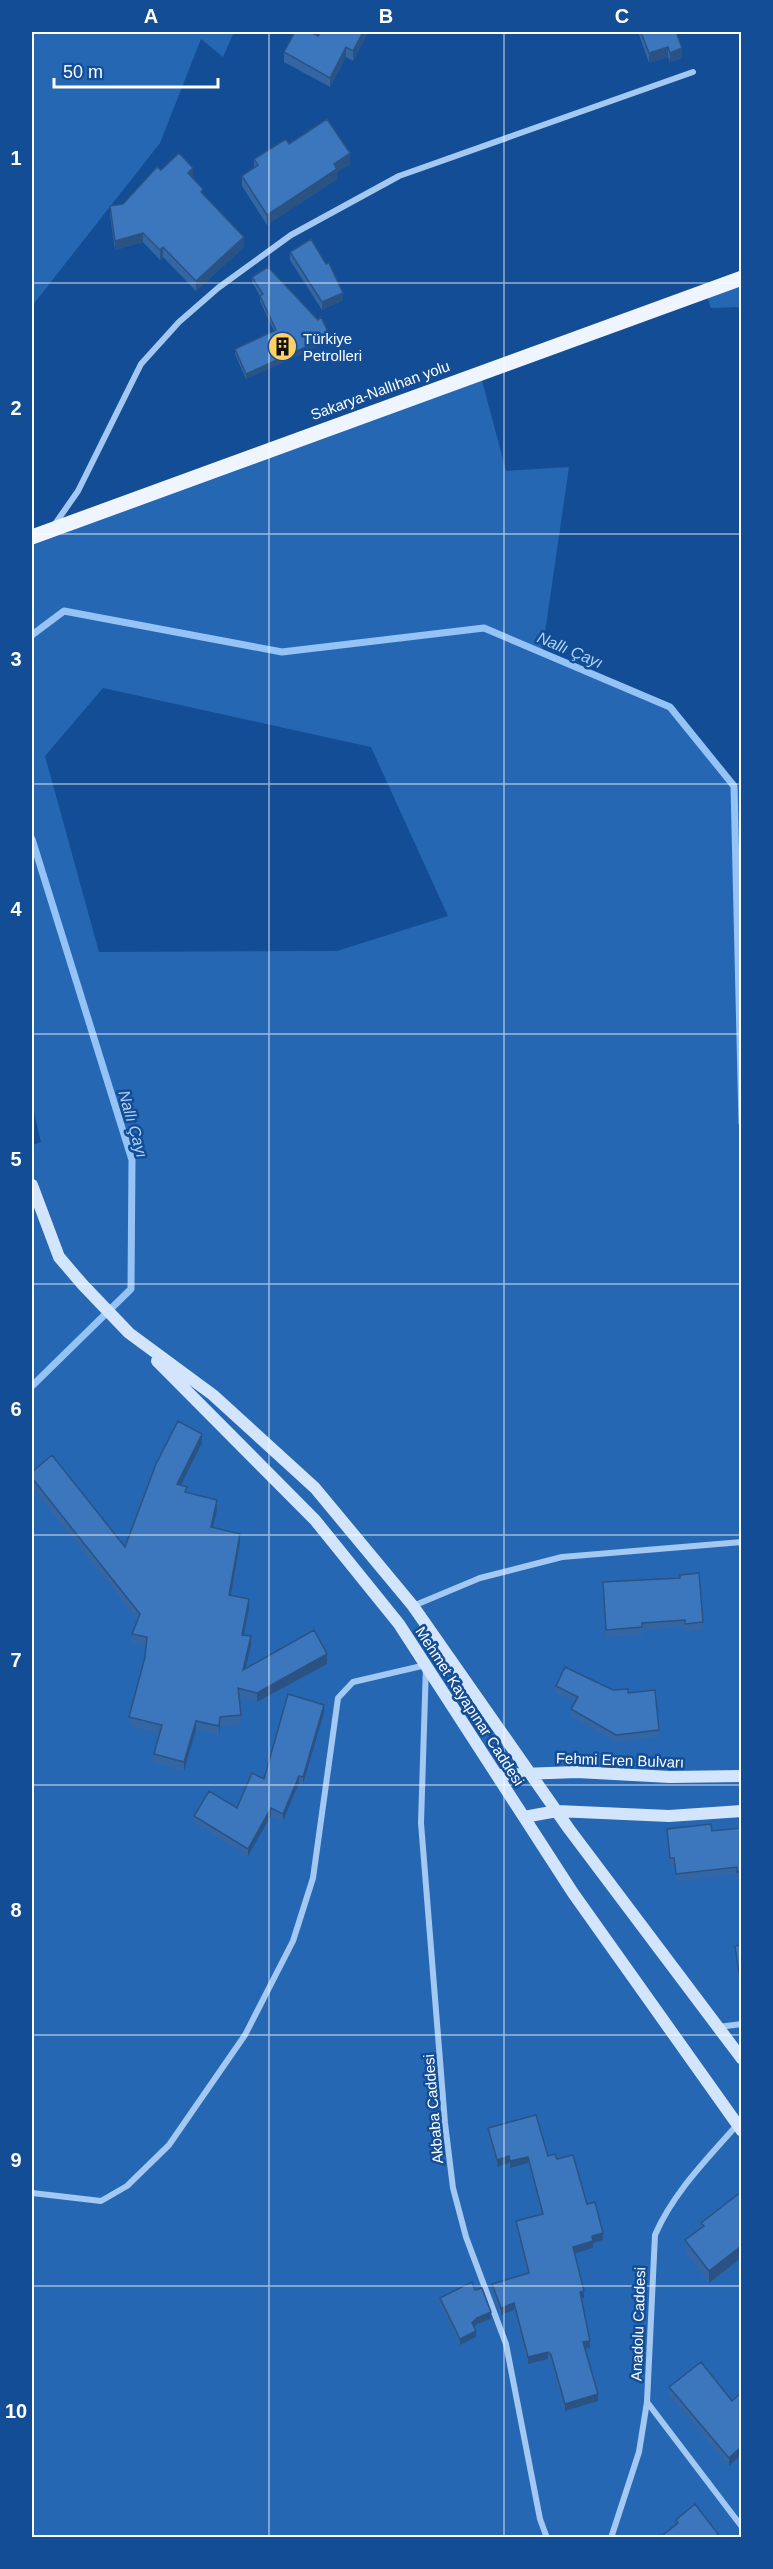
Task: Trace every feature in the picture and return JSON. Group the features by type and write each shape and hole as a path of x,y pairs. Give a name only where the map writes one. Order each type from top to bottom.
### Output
{"main road":[{"name":"Sakarya-Nallıhan yolu","path":"32,537 741,278"},
{"path":"32,1185 59,1257 129,1333"},
{"name":"Mehmet Kayapınar Caddesi","path":"129,1333 213,1395 315,1488 413,1606 557,1811 741,2059"},
{"name":"Mehmet Kayapınar Caddesi","path":"129,1333 315,1520 399,1624 573,1893 740,2126"},
{"name":"Fehmi Eren Bulvarı","path":"498,1775 529,1772 670,1777 741,1776"},
{"path":"524,1817 557,1811 669,1816 741,1811"}],"street":[{"path":"51,530 78,491 141,364 179,322 218,288 291,235 399,176 693,72"},
{"path":"413,1606 480,1578 562,1557 741,1542"},
{"path":"32,2193 101,2201 127,2186 169,2145 245,2035 293,1941 312,1878 338,1698 353,1682 426,1665"},
{"name":"Akbaba Caddesi","path":"426,1665 421,1823 445,2122 453,2188 466,2236 506,2344 540,2519 547,2538"},
{"path":"718,2026 741,2024"},
{"name":"Anadolu Caddesi","path":"740,2126 686,2184 663,2215 655,2235 647,2402 741,2527"},
{"path":"611,2538 639,2452 647,2402"}],"shaded area":[{"path":"32,32 234,32 223,57 201,39 160,143 32,306"},
{"path":"741,278 741,307 711,308 705,291"},
{"path":"480,373 506,471 569,467 542,653 674,712 733,786 741,786 741,2537 32,2537 32,1145 41,1142 32,1104 32,543","holes":["103,688 371,747 448,916 337,951 99,952 45,756"]}],"building":[{"path":"295,32 310,32 318,36 321,32 363,32 353,51 346,47 330,78 284,52"},
{"path":"641,32 676,32 682,48 670,53 668,47 649,53"},
{"path":"327,119 350,153 334,164 337,169 267,215 242,176 258,165 254,159 286,139 289,144"},
{"path":"179,153 193,168 188,173 203,189 201,192 244,237 196,281 163,247 160,250 143,233 115,241 110,206 123,204 157,167 161,170"},
{"path":"311,239 326,264 329,263 343,293 322,302 290,252"},
{"path":"268,267 318,320 321,317 330,336 246,374 235,349 276,330 260,296 263,294 252,277"},
{"path":"178,1421 202,1434 177,1484 187,1487 185,1492 217,1500 211,1527 240,1534 229,1595 249,1599 242,1635 251,1636 243,1670 314,1630 327,1654 257,1693 238,1688 241,1715 220,1717 219,1726 196,1721 184,1762 154,1754 162,1725 129,1717 145,1657 147,1637 132,1634 140,1614 32,1478 32,1472 52,1455 125,1547 156,1464"},
{"path":"699,1573 703,1622 685,1624 685,1620 642,1623 642,1627 606,1630 603,1582 680,1578 680,1575"},
{"path":"565,1667 613,1690 628,1689 628,1693 655,1690 659,1730 616,1735 571,1709 578,1697 556,1686"},
{"path":"288,1694 324,1705 303,1777 299,1776 283,1814 271,1808 248,1849 194,1816 209,1791 237,1808 252,1773 264,1779"},
{"path":"711,1824 712,1831 741,1828 741,1871 737,1872 737,1867 676,1874 674,1858 670,1858 667,1829"},
{"path":"741,1945 741,1981 740,1981 735,1946"},
{"path":"536,2115 548,2156 555,2154 557,2159 573,2155 587,2204 595,2202 603,2233 592,2236 593,2241 573,2247 584,2291 580,2292 590,2341 583,2342 598,2394 565,2404 551,2355 548,2352 528,2357 514,2303 501,2308 492,2284 529,2273 516,2221 543,2214 528,2157 510,2161 509,2156 497,2160 488,2128"},
{"path":"741,2192 741,2246 709,2271 685,2240 704,2226 701,2223"},
{"path":"472,2282 475,2290 482,2288 491,2312 477,2318 472,2323 476,2331 460,2339 440,2298"},
{"path":"701,2362 732,2401 741,2393 741,2447 729,2458 669,2387"},
{"path":"695,2504 718,2534 715,2538 659,2538 678,2523 676,2520"}],"waterway":[{"name":"Nallı Çayı","path":"32,635 64,611 282,652 484,628 670,707 734,786 742,1123"},
{"name":"Nallı Çayı","path":"32,839 132,1160 131,1289 32,1386"}],"place":[{"name":"Türkiye Petrolleri","path":"282,347"}]}
